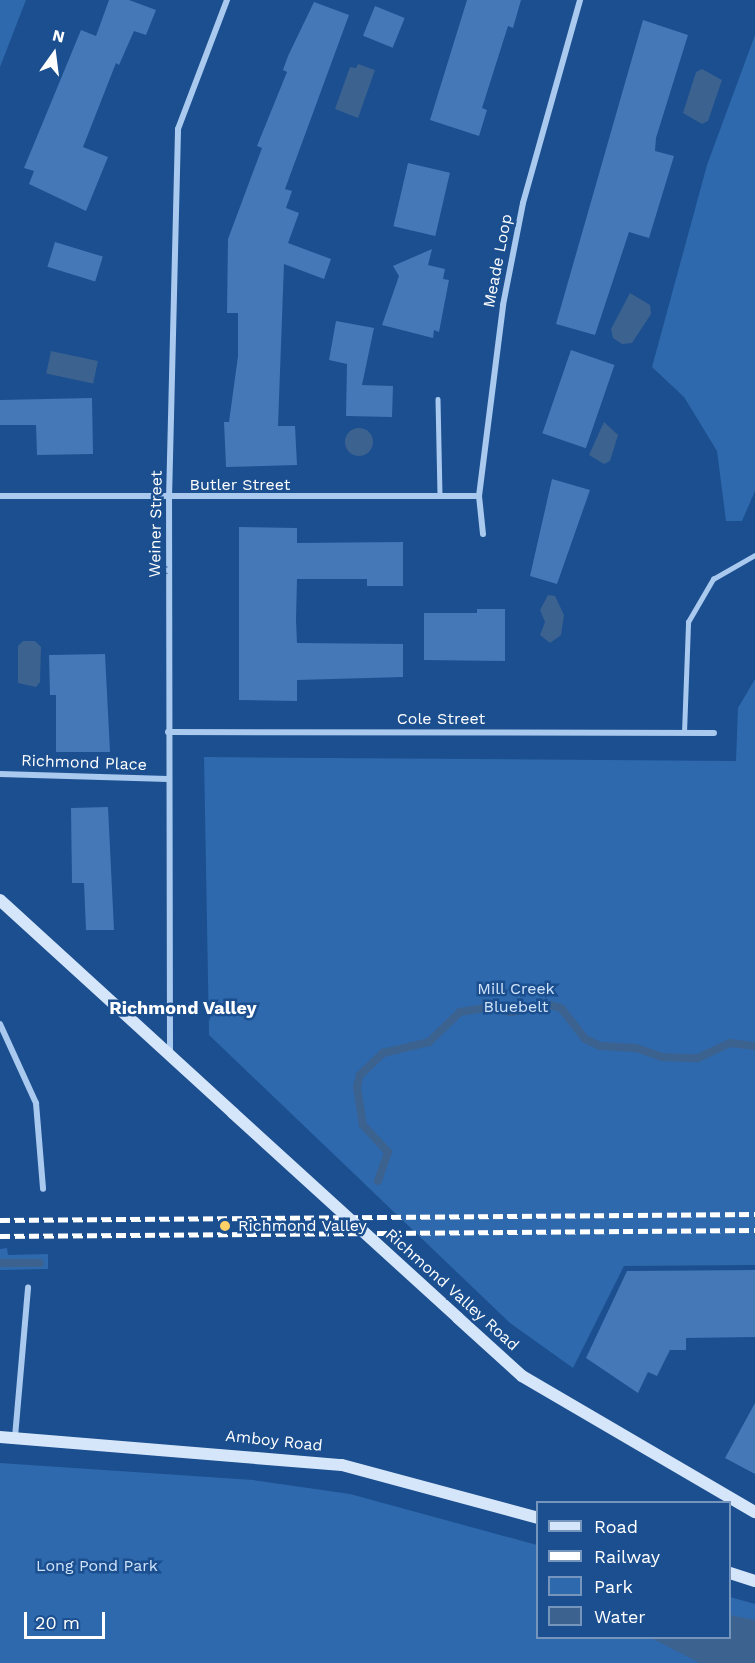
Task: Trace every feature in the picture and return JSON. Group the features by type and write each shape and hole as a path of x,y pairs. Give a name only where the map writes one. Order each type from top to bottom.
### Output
{"street":[{"name":"Weiner Street","path":"170,1056 169,499 178,129 227,0"},
{"name":"Meade Loop","path":"483,534 479,496 503,305 523,203 580,0"},
{"name":"Butler Street","path":"0,496 169,499 479,496"},
{"name":"Cole Street","path":"168,732 714,733"},
{"name":"Richmond Place","path":"0,774 168,779"},
{"name":"Richmond Valley Road","path":"0,900 522,1376 755,1512"},
{"path":"0,1024 36,1103 42,1189"},
{"path":"15,1437 28,1288"},
{"name":"Amboy Road","path":"0,1437 342,1465 536,1518"},
{"path":"731,1574 755,1581"}],"lane":[{"path":"438,399 440,496"},
{"path":"684,733 688,622 713,579 755,555"}],"green space":[{"path":"0,0 26,0 0,67"},
{"path":"755,35 755,491 742,521 726,521 717,451 684,397 652,367 707,165"},
{"name":"Mill Creek Bluebelt","path":"755,679 755,1265 624,1266 573,1368 510,1323 209,1035 204,757 736,761 738,708"},
{"path":"7,1248 8,1255 48,1254 48,1269 0,1270 0,1249"},
{"name":"Long Pond Park","path":"0,1463 253,1480 350,1494 536,1545 536,1639 731,1639 731,1597 755,1604 755,1663 0,1663"}],"water":[{"path":"358,64 375,70 358,118 335,109 350,67 356,68"},
{"path":"702,69 722,80 708,121 702,124 683,113 696,72"},
{"path":"630,293 650,305 651,314 632,343 622,344 613,338 611,329"},
{"path":"51,351 98,361 93,383 46,373"},
{"path":"604,422 618,435 610,461 604,464 589,455"},
{"path":"359,428 369,432 373,442 369,452 359,456 349,452 345,442 349,432"},
{"path":"548,595 555,596 564,615 561,635 550,643 540,635 545,622 540,610"},
{"path":"23,641 35,641 41,647 40,682 36,687 18,683 18,646"},
{"path":"731,1615 755,1620 755,1663 700,1663 653,1639 731,1639"}],"building":[{"path":"109,0 129,0 156,10 146,35 134,31 119,65 116,63 83,147 108,157 86,211 29,184 34,171 24,168 81,30 96,36"},
{"path":"467,0 521,0 513,28 508,26 482,108 487,110 479,136 430,120"},
{"path":"314,2 349,15 285,189 292,191 286,208 299,213 288,243 331,259 324,279 284,264 278,426 295,426 297,465 226,467 224,422 229,422 238,356 238,313 227,313 228,239 262,148 257,146 287,72 283,70 288,56"},
{"path":"375,6 405,18 393,48 363,36"},
{"path":"643,20 688,35 656,138 655,151 674,156 649,238 629,232 595,335 556,324"},
{"path":"408,163 450,173 435,236 393,226"},
{"path":"55,242 103,257 95,281 47,267"},
{"path":"432,249 428,265 445,269 443,279 449,280 439,332 434,330 433,338 382,325 399,276 393,266"},
{"path":"336,321 374,328 362,385 393,386 392,417 346,416 347,364 329,360"},
{"path":"571,350 614,365 586,448 542,433"},
{"path":"92,398 93,454 37,455 36,425 0,425 0,400"},
{"path":"552,479 590,490 557,584 530,576"},
{"path":"239,527 297,528 297,543 403,542 403,586 367,586 367,579 297,579 296,620 297,643 403,644 403,677 297,680 297,701 239,700"},
{"path":"477,609 505,609 505,661 424,660 424,613 477,613"},
{"path":"105,654 110,752 56,752 56,695 50,695 49,655"},
{"path":"108,807 114,930 86,930 84,883 72,883 71,808"},
{"path":"755,1270 755,1337 686,1338 686,1350 670,1350 657,1376 648,1372 638,1393 586,1358 627,1271"},
{"path":"755,1403 755,1474 725,1458"}],"waterway":[{"path":"378,1181 388,1152 363,1125 357,1087 360,1075 383,1053 429,1042 460,1012 486,1008 511,1012 550,1005 561,1008 585,1039 600,1046 636,1048 662,1057 698,1058 730,1043 755,1046"},
{"path":"0,1263 40,1263"}],"railway":[{"path":"0,1220 755,1214"},
{"path":"0,1236 755,1230"}],"place":[{"name":"Richmond Valley","path":"225,1226"}],"district":[{"name":"Richmond Valley","path":"183,1008"}]}
